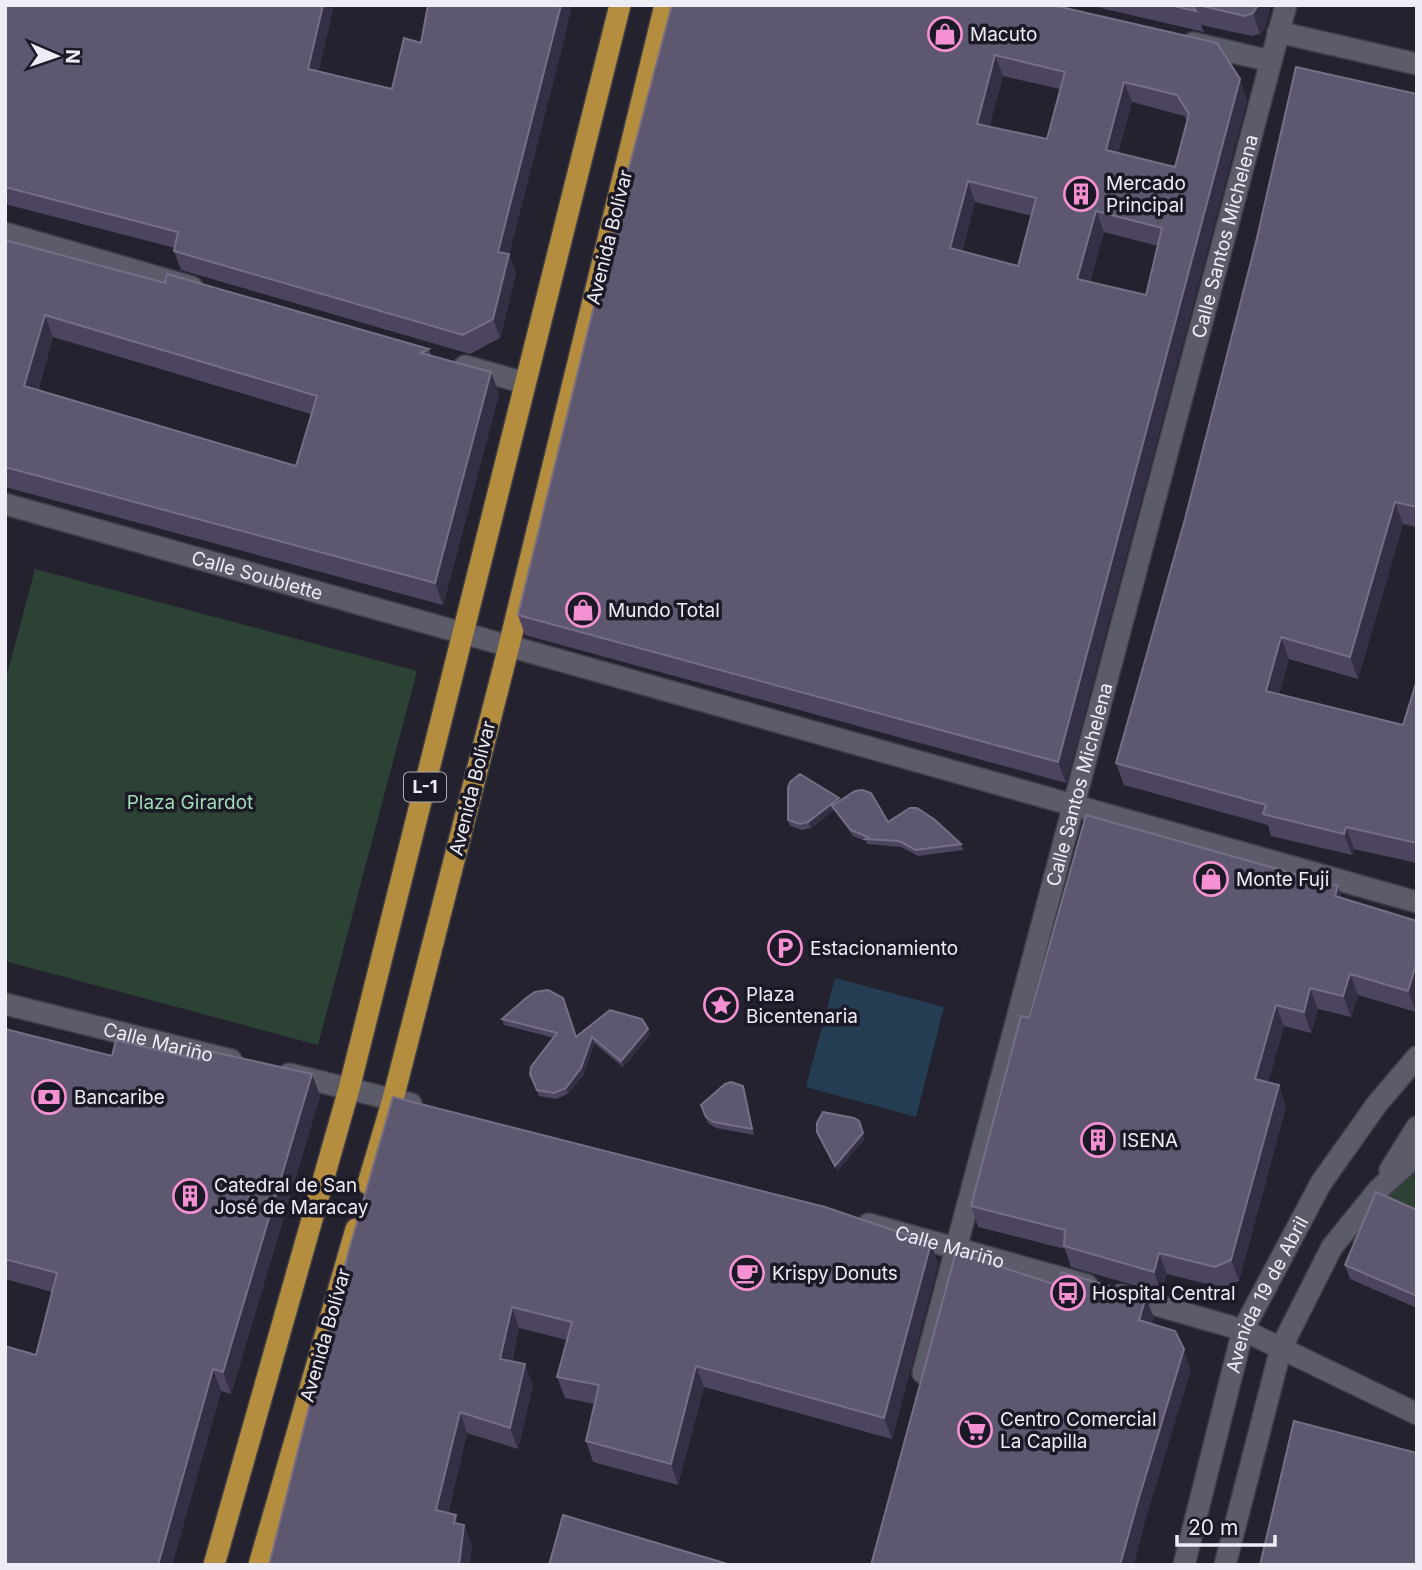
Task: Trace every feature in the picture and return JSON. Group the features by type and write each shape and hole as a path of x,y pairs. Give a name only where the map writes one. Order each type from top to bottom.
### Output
{"main road":[{"name":"L-1","path":"214,1565 349,1089 620,5"},
{"name":"Avenida Bolívar","path":"259,1565 393,1100 509,646 665,5"}],"street":[{"name":"Calle Santos Michelena","path":"918,1389 1286,5"},
{"path":"1278,32 1417,64"},
{"path":"1170,38 1271,61"},
{"path":"5,233 205,291"},
{"path":"445,360 525,383"},
{"name":"Calle Soublette","path":"5,504 1417,902"},
{"name":"Calle Mariño","path":"5,1004 246,1063"},
{"name":"Avenida 19 de Abril","path":"1184,1565 1243,1330 1321,1182 1377,1104 1417,1057"},
{"path":"271,1070 433,1110"},
{"path":"1378,1190 1417,1127"},
{"name":"Avenida 19 de Abril","path":"1225,1565 1281,1348 1332,1247 1378,1190 1417,1155"},
{"name":"Calle Mariño","path":"849,1219 1243,1330 1417,1414"}],"green space":[{"name":"Plaza Girardot","path":"35,569 417,671 318,1045 5,961 5,682"},
{"path":"1417,1163 1417,1262 1349,1241 1388,1179"}],"water":[{"path":"835,978 944,1007 916,1117 806,1087"}],"building":[{"path":"5,5 323,5 308,69 392,89 404,38 421,43 428,5 561,5 498,252 509,254 493,319 463,335 174,251 178,232 5,187"},
{"path":"672,5 1052,5 1217,43 1240,79 1058,762 518,615 618,209","holes":["995,55 1065,72 1047,139 977,124","1124,82 1177,95 1189,114 1175,167 1106,150","968,181 1036,198 1018,266 950,248","1096,211 1162,228 1146,295 1077,279"]},
{"path":"1169,5 1192,5 1196,11"},
{"path":"1198,5 1258,5 1253,13 1245,16"},
{"path":"1296,67 1417,94 1417,507 1395,502 1350,657 1281,637 1266,691 1403,725 1417,680 1417,843 1346,827 1344,834 1263,814 1266,805 1116,763 1185,519 1256,242"},
{"path":"5,240 165,283 167,274 429,349 421,353 491,372 435,583 5,467","holes":["45,315 317,396 296,466 24,386"]},
{"path":"800,774 839,798 808,822 800,824 788,820 788,788 790,782"},
{"path":"855,791 871,793 888,822 910,808 917,808 935,820 961,844 916,850 899,841 865,839 868,837 851,830 832,806"},
{"path":"1086,815 1338,886 1335,896 1417,921 1417,961 1408,991 1350,974 1343,996 1310,988 1304,1012 1276,1005 1255,1079 1279,1085 1231,1260 1215,1267 1159,1253 1154,1272 1064,1246 1065,1230 971,1206 1021,1016 1029,1018"},
{"path":"548,990 563,998 576,1037 610,1010 642,1019 648,1029 621,1061 592,1037 581,1068 566,1088 554,1093 537,1090 530,1074 531,1067 557,1033 502,1019 535,992"},
{"path":"5,1029 112,1056 116,1040 200,1060 204,1050 312,1074 223,1372 213,1369 158,1565 5,1565 5,1346 36,1355 57,1273 5,1259"},
{"path":"731,1082 743,1086 752,1129 714,1122 706,1117 701,1105"},
{"path":"393,1097 825,1207 931,1243 884,1418 696,1366 671,1464 586,1441 599,1385 557,1377 572,1322 512,1307 500,1359 525,1364 510,1428 460,1412 436,1510 456,1515 454,1523 464,1525 459,1565 269,1565 348,1254"},
{"path":"823,1112 854,1118 859,1121 863,1133 835,1166 817,1132 817,1123"},
{"path":"1376,1192 1417,1210 1417,1296 1345,1265"},
{"path":"956,1252 1059,1286 1061,1272 1146,1297 1139,1320 1175,1331 1184,1349 1120,1565 871,1565"},
{"path":"1294,1421 1417,1453 1417,1565 1260,1565"},
{"path":"563,1515 731,1565 549,1565"}],"place":[{"name":"Macuto","path":"945,34"},
{"name":"Mercado Principal","path":"1081,194"},
{"name":"Mundo Total","path":"583,610"},
{"name":"Monte Fuji","path":"1211,879"},
{"name":"Estacionamiento","path":"785,948"},
{"name":"Plaza Bicentenaria","path":"721,1005"},
{"name":"Bancaribe","path":"49,1097"},
{"name":"ISENA","path":"1098,1140"},
{"name":"Catedral de San José de Maracay","path":"190,1196"},
{"name":"Krispy Donuts","path":"747,1273"},
{"name":"Hospital Central","path":"1068,1293"},
{"name":"Centro Comercial La Capilla","path":"975,1430"}]}
